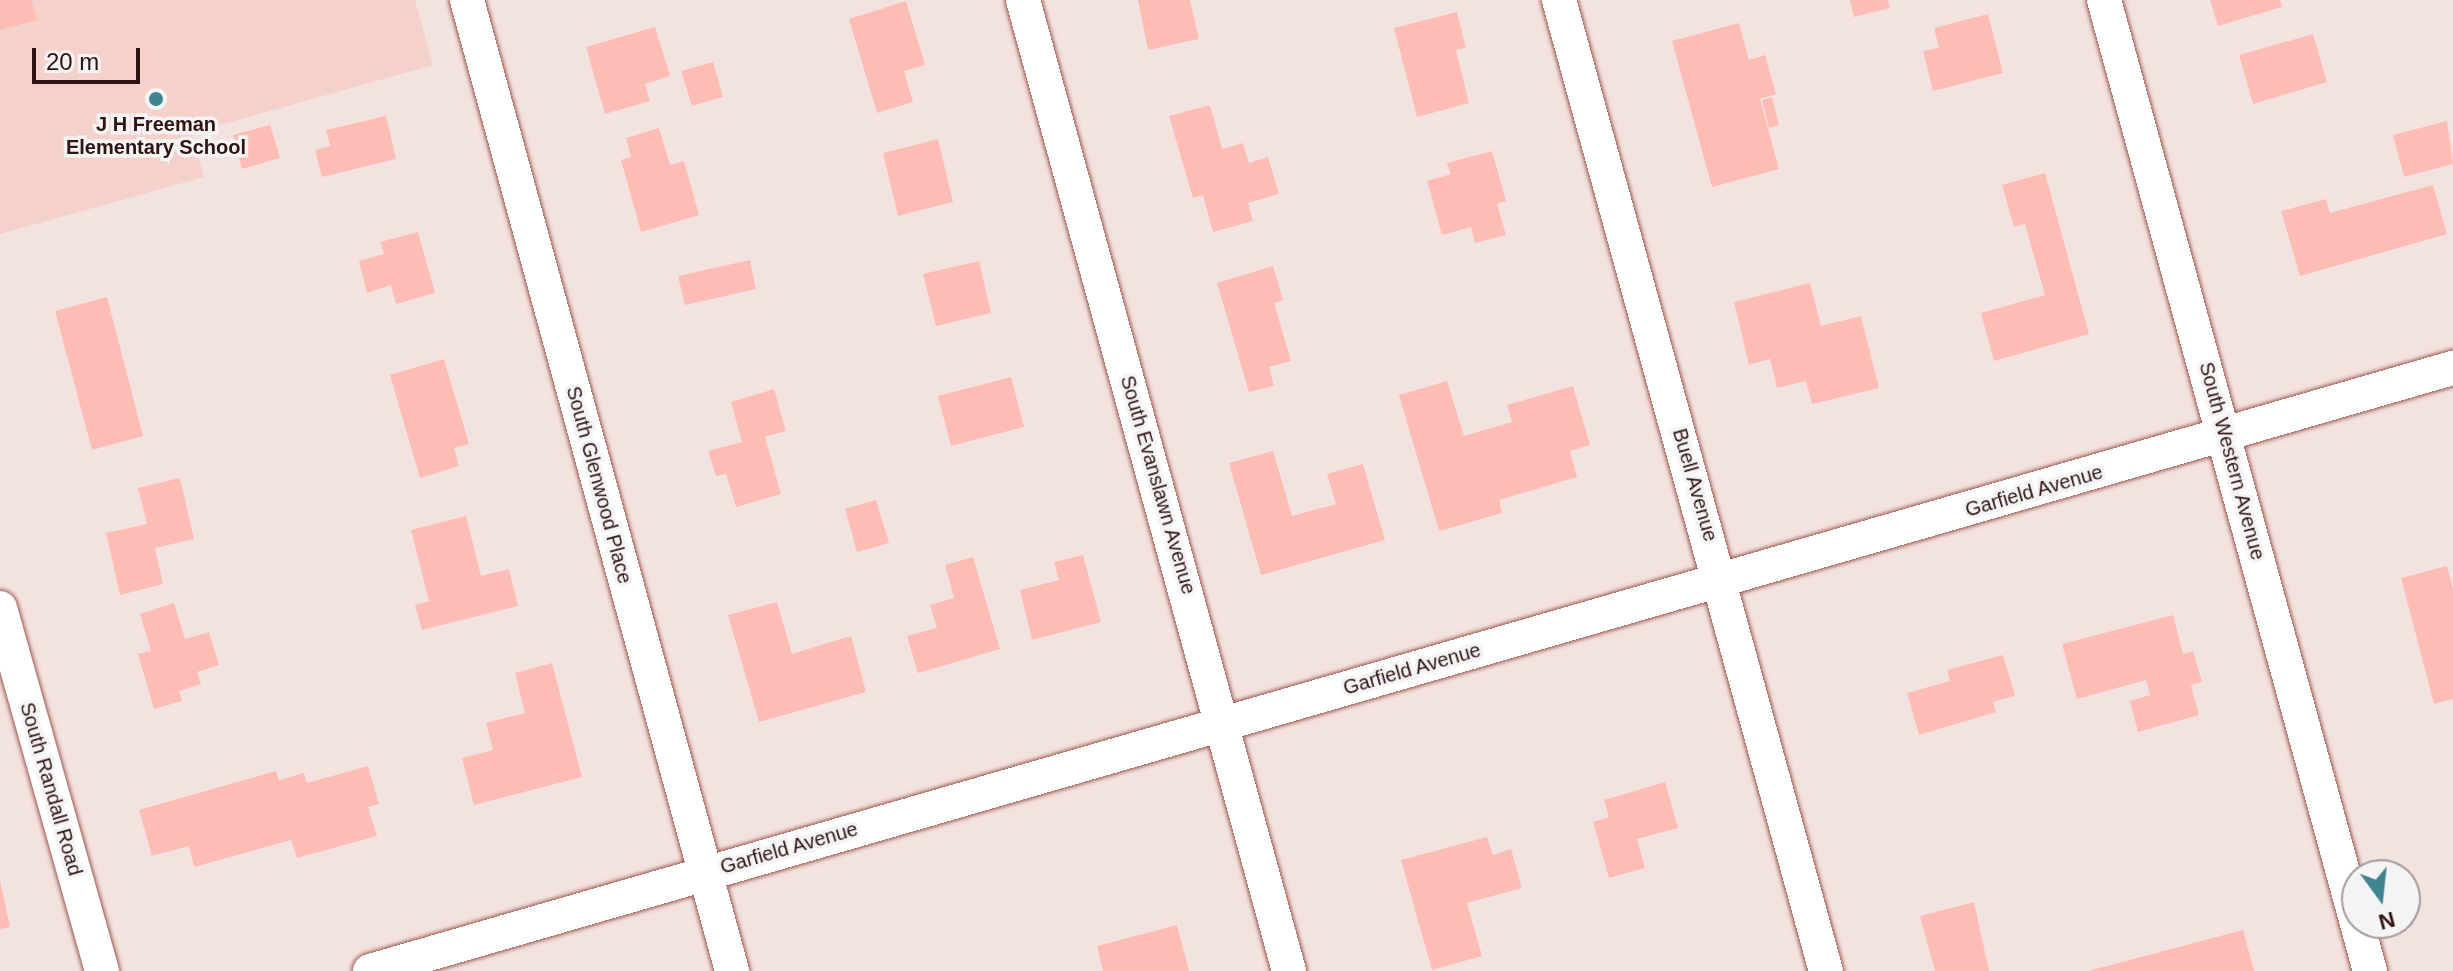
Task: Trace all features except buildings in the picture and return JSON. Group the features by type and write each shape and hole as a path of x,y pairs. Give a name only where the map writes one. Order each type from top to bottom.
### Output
{"street":[{"name":"South Glenwood Place","path":"467,0 732,971"},
{"name":"South Evanslawn Avenue","path":"1023,0 1224,723 1289,971"},
{"name":"Buell Avenue","path":"1559,0 1722,581 1826,971"},
{"name":"South Western Avenue","path":"2104,0 2226,436 2370,971"},
{"name":"Garfield Avenue","path":"370,971 2453,368"},
{"name":"South Randall Road","path":"0,608 102,971"}],"shaded area":[{"name":"J H Freeman Elementary School","path":"0,0 415,0 433,65 192,133 204,177 0,234"}],"place":[{"name":"J H Freeman Elementary School","path":"156,99"}]}
